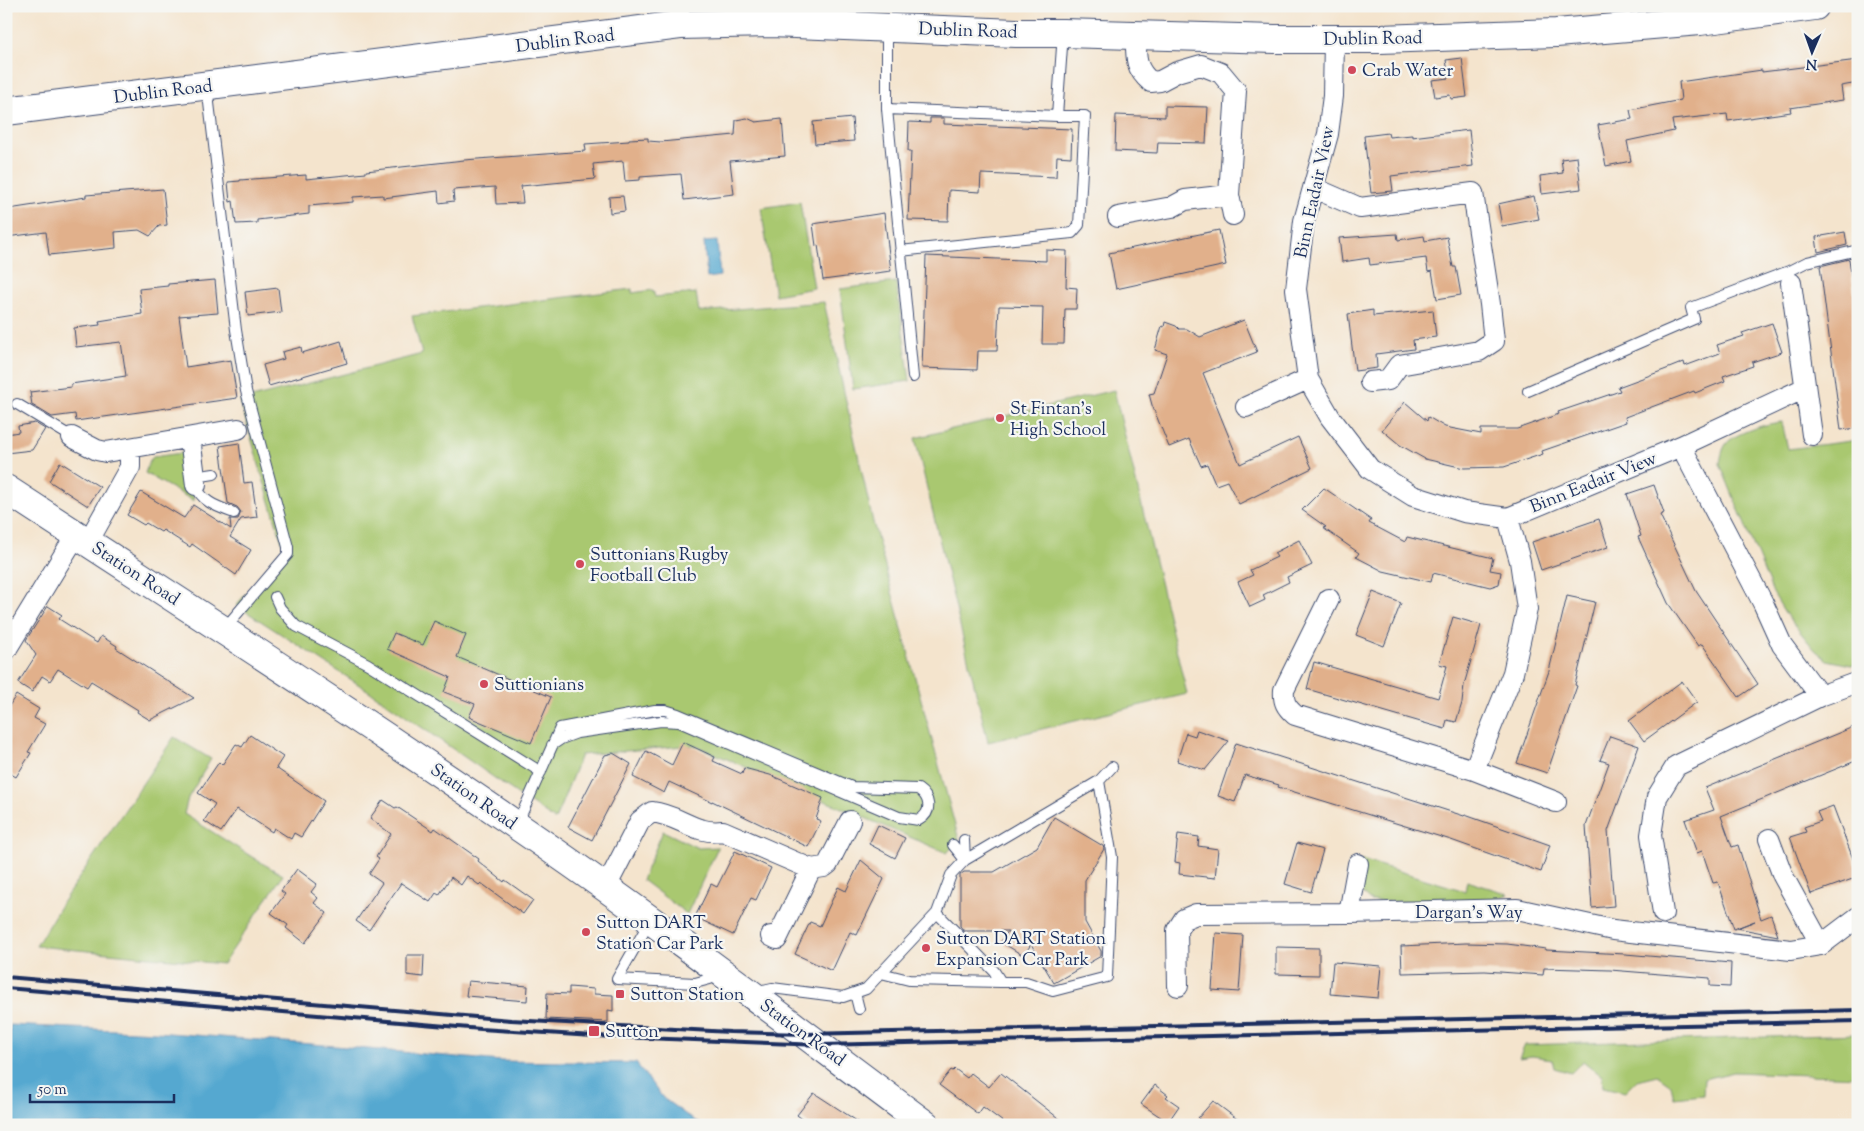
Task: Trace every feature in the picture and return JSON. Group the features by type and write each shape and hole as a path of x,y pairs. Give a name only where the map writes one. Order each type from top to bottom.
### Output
{"main road":[{"name":"Dublin Road","path":"6,111 680,25 771,23 1016,33 1334,40 1556,33 1700,21 1815,6"},
{"name":"Station Road","path":"6,489 408,751 516,825 749,993 926,1125"}],"street":[{"path":"1136,35 1136,60 1143,75 1151,82 1160,81 1178,72 1201,65 1221,73 1236,90 1229,195 1233,215"},
{"name":"Binn Eadair View","path":"1334,40 1333,96 1328,134 1304,221 1296,289 1308,379 1330,417 1370,469 1413,496 1464,512 1508,518 1681,446 1805,388"},
{"path":"1314,188 1360,208 1473,193 1494,342 1478,352 1399,365 1388,380 1370,382"},
{"path":"1118,217 1172,206 1185,200 1229,195"},
{"path":"1791,283 1812,435"},
{"path":"1246,407 1308,379"},
{"path":"72,437 97,450 106,452 238,429"},
{"path":"190,438 202,479"},
{"path":"1681,446 1759,596 1782,645 1820,696"},
{"path":"6,650 130,467 130,448"},
{"path":"1474,770 1513,673 1527,608 1520,561 1508,518"},
{"path":"1329,599 1284,690 1284,700 1287,708 1302,717 1474,770 1556,802"},
{"path":"1663,913 1651,835 1658,797 1676,766 1820,696 1858,682"},
{"path":"605,889 640,821 652,812 661,813 701,830 723,831 810,869 828,864 850,821"},
{"path":"1768,839 1783,876 1821,945 1858,917"},
{"path":"1349,913 1358,864"},
{"path":"771,936 777,939 810,869"},
{"name":"Dargan's Way","path":"1178,986 1177,930 1184,919 1196,914 1517,909 1612,930 1791,950 1821,945"}],"lane":[{"path":"887,27 887,109 913,377"},
{"path":"1058,116 1063,33"},
{"path":"207,85 235,320 246,391 288,547 288,554 224,630"},
{"path":"887,109 1085,116 1079,225 1072,233 900,251"},
{"path":"1528,391 1694,319 1691,308 1789,271 1807,262 1858,250"},
{"path":"17,404 72,437"},
{"path":"202,479 198,494 210,503 234,513"},
{"path":"275,597 280,608 296,626 368,664 541,772"},
{"path":"516,825 560,728 655,710 665,710 678,714 852,787 918,789 923,792 928,800 928,812 919,820 899,817 679,722 661,722 577,733 561,739 552,746"},
{"path":"749,993 770,988 843,997 866,989 937,913 951,875 965,860 1099,781 1112,767"},
{"path":"881,973 909,980 1026,982 1053,990 1107,977 1112,857 1099,781"},
{"path":"964,840 965,860"},
{"path":"954,846 965,860"},
{"path":"937,913 994,970 1001,982"},
{"path":"650,921 617,980 695,983 710,979 716,969"},
{"path":"855,992 858,1009"}],"green space":[{"path":"800,202 814,288 775,295 761,208"},
{"path":"896,282 910,381 853,389 840,289"},
{"name":"Suttonians Rugby Football Club","path":"632,289 632,293 653,290 655,297 696,293 699,312 824,302 873,522 959,840 947,853 694,745 581,755 555,820 378,697 236,605 285,552 240,401 422,354 412,316"},
{"path":"1114,390 1187,694 988,742 915,438"},
{"path":"1782,422 1788,449 1858,440 1858,663 1851,665 1827,660 1815,650 1787,616 1773,593 1720,464 1724,448 1730,440 1755,428"},
{"path":"186,454 194,501 145,473 153,457"},
{"path":"174,737 211,759 188,798 184,814 283,875 223,964 36,946 62,903"},
{"path":"663,831 698,848 718,847 687,914 642,880"},
{"path":"1362,860 1465,891 1467,881 1509,894 1482,904 1371,901 1360,888 1359,878"},
{"path":"1858,1034 1858,1077 1734,1072 1704,1079 1703,1095 1674,1098 1671,1085 1657,1075 1637,1080 1625,1092 1603,1087 1602,1076 1583,1061 1571,1073 1554,1068 1552,1059 1532,1056 1519,1058 1525,1045"}],"water":[{"path":"717,241 720,276 707,278 704,242"},
{"path":"10,1025 156,1032 501,1061 636,1063 663,1098 703,1125 10,1125"}],"building":[{"path":"1462,58 1467,97 1451,99 1450,95 1435,97 1432,80 1449,78 1446,60"},
{"path":"1858,60 1858,83 1841,86 1843,100 1790,108 1791,112 1728,121 1727,114 1672,120 1674,131 1627,141 1631,161 1606,166 1598,125 1632,119 1630,110 1681,100 1679,82 1762,70 1762,72"},
{"path":"1165,106 1208,107 1206,143 1158,142 1157,153 1115,151 1116,115 1165,117"},
{"path":"747,118 756,122 782,119 785,156 730,161 734,194 684,200 681,174 640,177 640,180 625,181 623,161 593,164 595,179 521,186 523,203 496,204 495,187 453,190 454,201 439,203 438,191 383,198 383,195 353,197 353,202 309,206 309,214 257,220 257,223 236,224 233,201 230,202 228,182 240,180 306,175 306,179 464,160 586,151 585,144 629,141 629,139 648,138 648,141 661,142 735,135 736,120"},
{"path":"852,118 854,141 815,144 813,122"},
{"path":"930,118 944,118 944,124 1072,129 1071,157 1057,156 1056,177 981,174 980,192 949,190 948,221 908,220 911,151 908,151 909,122 930,123"},
{"path":"1469,130 1473,166 1391,176 1393,191 1371,193 1364,136 1388,133 1389,137 1412,135 1412,137"},
{"path":"1577,157 1581,189 1542,194 1540,176 1563,173 1561,159"},
{"path":"163,189 167,225 159,226 150,236 139,230 115,232 116,248 49,255 46,232 6,237 6,211 9,211 9,209 86,197 86,195"},
{"path":"623,196 625,211 610,213 609,197"},
{"path":"1534,196 1539,219 1502,226 1498,204"},
{"path":"884,213 891,271 823,280 813,224"},
{"path":"1219,230 1226,265 1116,289 1109,253"},
{"path":"1845,232 1847,245 1818,252 1816,237"},
{"path":"1397,234 1398,240 1424,236 1425,241 1447,237 1453,267 1456,267 1461,295 1437,299 1432,271 1428,272 1426,258 1370,265 1369,258 1342,262 1339,238"},
{"path":"1046,250 1067,251 1066,287 1077,288 1076,309 1065,309 1064,344 1042,344 1043,307 999,306 997,351 978,351 977,370 922,368 926,256 1046,261"},
{"path":"1849,259 1858,323 1858,428 1841,430 1820,266"},
{"path":"215,280 218,313 179,316 186,367 231,360 237,398 76,421 75,414 52,417 32,405 30,392 71,387 71,384 126,376 121,342 76,347 74,328 100,325 99,321 142,314 139,289 168,286 168,284"},
{"path":"278,288 281,312 248,316 245,292"},
{"path":"1373,310 1373,316 1433,310 1436,337 1413,340 1414,349 1376,354 1377,368 1355,371 1348,314"},
{"path":"1244,320 1257,352 1203,373 1240,464 1298,437 1312,468 1239,504 1227,481 1216,485 1207,464 1201,466 1189,439 1169,447 1149,394 1154,393 1167,354 1155,350 1165,322 1179,329 1187,329 1200,337"},
{"path":"1772,323 1782,352 1752,362 1753,366 1723,376 1725,381 1625,417 1626,422 1542,451 1543,454 1504,467 1464,468 1425,459 1400,445 1382,430 1405,402 1427,421 1428,417 1445,427 1481,434 1481,429 1517,429 1559,414 1558,412 1620,391 1618,387 1684,362 1685,366 1720,353 1717,345 1744,336 1742,333"},
{"path":"341,341 347,363 269,386 263,365 284,359 282,352 301,347 302,353"},
{"path":"35,423 45,429 32,450 6,453 6,434 19,432 18,426"},
{"path":"239,443 244,483 252,482 257,517 241,519 230,537 251,550 236,575 192,544 190,547 163,530 161,532 146,523 144,525 127,515 141,492 184,518 193,505 231,529 230,519 238,519 241,512 237,507 228,503 220,446"},
{"path":"60,462 100,487 88,506 49,481"},
{"path":"1654,485 1664,513 1660,515 1696,591 1758,684 1739,697 1702,644 1698,646 1668,603 1638,537 1641,536 1627,494"},
{"path":"1324,488 1371,520 1369,523 1405,542 1407,537 1493,558 1490,570 1501,572 1499,584 1490,587 1433,573 1431,582 1383,571 1356,557 1359,553 1323,528 1326,527 1302,510"},
{"path":"1599,519 1608,547 1541,570 1532,542"},
{"path":"1299,540 1312,565 1287,577 1289,582 1263,595 1265,600 1250,607 1238,582 1253,575 1250,570 1277,557 1274,553"},
{"path":"1373,592 1401,603 1384,646 1356,635"},
{"path":"1567,596 1595,602 1575,685 1577,686 1547,773 1517,763 1549,671"},
{"path":"48,606 62,615 59,619 97,643 101,636 117,646 116,648 194,698 150,720 137,712 138,710 91,681 87,687 58,669 50,681 42,676 32,692 18,683 36,655 26,640"},
{"path":"1453,617 1481,625 1456,722 1447,720 1445,729 1307,689 1314,662 1438,698 1447,666 1439,664"},
{"name":"Suttionians","path":"434,621 466,635 457,657 551,697 531,743 469,717 475,704 444,692 450,677 387,649 394,633 423,645"},
{"path":"1682,681 1697,702 1644,741 1629,721"},
{"path":"16,695 39,709 34,718 45,724 28,752 31,753 16,777 6,771 6,711"},
{"path":"1858,725 1858,760 1721,816 1732,847 1738,845 1761,919 1771,915 1778,936 1737,928 1755,921 1734,929 1718,882 1713,883 1702,851 1697,853 1685,820 1714,810 1705,788"},
{"path":"1197,730 1229,741 1205,770 1177,761 1186,733 1195,736"},
{"path":"250,735 283,757 276,768 324,801 301,837 294,833 291,839 274,828 272,832 237,809 221,832 204,821 215,804 198,793 219,762 222,765 236,744 242,747"},
{"path":"1610,736 1639,746 1608,831 1614,906 1592,908 1586,826 1609,763 1600,760"},
{"path":"683,742 715,757 713,761 742,774 744,768 770,775 823,798 816,819 821,821 808,847 669,782 664,793 633,777 646,751 672,765"},
{"path":"1236,743 1465,815 1550,845 1541,872 1451,840 1278,787 1279,785 1245,775 1235,802 1218,796"},
{"path":"613,753 631,764 592,840 568,827 605,755"},
{"path":"383,800 433,831 435,828 479,859 478,861 504,882 505,880 533,900 523,914 481,883 479,885 467,876 461,885 451,877 439,895 436,893 430,902 401,883 369,930 356,921 382,883 369,874 379,859 376,857 391,834 370,818"},
{"path":"1833,806 1858,872 1858,877 1811,894 1790,837 1806,832 1804,827 1821,821 1817,812"},
{"path":"1054,817 1103,846 1104,849 1085,880 1085,922 1101,951 1101,956 1054,983 1031,944 1024,956 1001,942 1008,931 964,931 960,926 960,875 964,872 994,872 1037,847"},
{"path":"878,825 905,838 895,858 869,844"},
{"path":"1178,834 1199,837 1198,846 1218,849 1215,878 1179,874 1180,863 1175,862"},
{"path":"1297,843 1323,850 1311,892 1285,884"},
{"path":"735,851 771,868 756,900 751,898 733,935 695,917 711,884 717,887"},
{"path":"861,860 884,879 857,935 850,932 832,971 795,954 810,922 820,926 838,887 846,891"},
{"path":"297,869 317,884 311,892 318,898 314,903 327,913 305,943 286,928 288,925 271,913 285,894 281,891"},
{"path":"1216,933 1243,935 1239,992 1212,990"},
{"path":"1466,943 1507,944 1546,950 1625,954 1731,963 1730,987 1710,986 1710,978 1610,970 1544,968 1543,975 1485,971 1402,973 1401,946"},
{"path":"1276,947 1319,948 1319,975 1276,974"},
{"path":"407,955 424,955 423,977 407,975"},
{"path":"1333,962 1381,966 1378,998 1330,994"},
{"path":"468,981 528,986 527,1001 466,996"},
{"path":"569,987 594,989 594,994 613,995 613,1011 608,1010 608,1022 546,1019 547,993 569,994"},
{"path":"955,1069 967,1078 971,1073 989,1087 1001,1073 1067,1125 1007,1125 983,1107 978,1114 939,1085 951,1070"},
{"path":"1155,1085 1168,1095 1166,1097 1179,1106 1168,1122 1141,1104"},
{"path":"814,1093 863,1125 810,1125 797,1115"},
{"path":"1213,1101 1245,1125 1206,1125 1198,1118"}],"railway":[{"path":"6,977 511,1020 730,1032 805,1034 1858,1010"},
{"path":"6,988 481,1029 593,1036 820,1045 1858,1021"}],"place":[{"name":"Crab Water","path":"1352,70"},
{"name":"St Fintan's High School","path":"1000,418"},
{"name":"Suttonians Rugby Football Club","path":"580,564"},
{"name":"Suttionians","path":"484,684"},
{"name":"Sutton DART Station Car Park","path":"586,932"},
{"name":"Sutton DART Station Expansion Car Park","path":"926,948"},
{"name":"Sutton Station","path":"620,994"},
{"name":"Sutton","path":"594,1031"}]}
